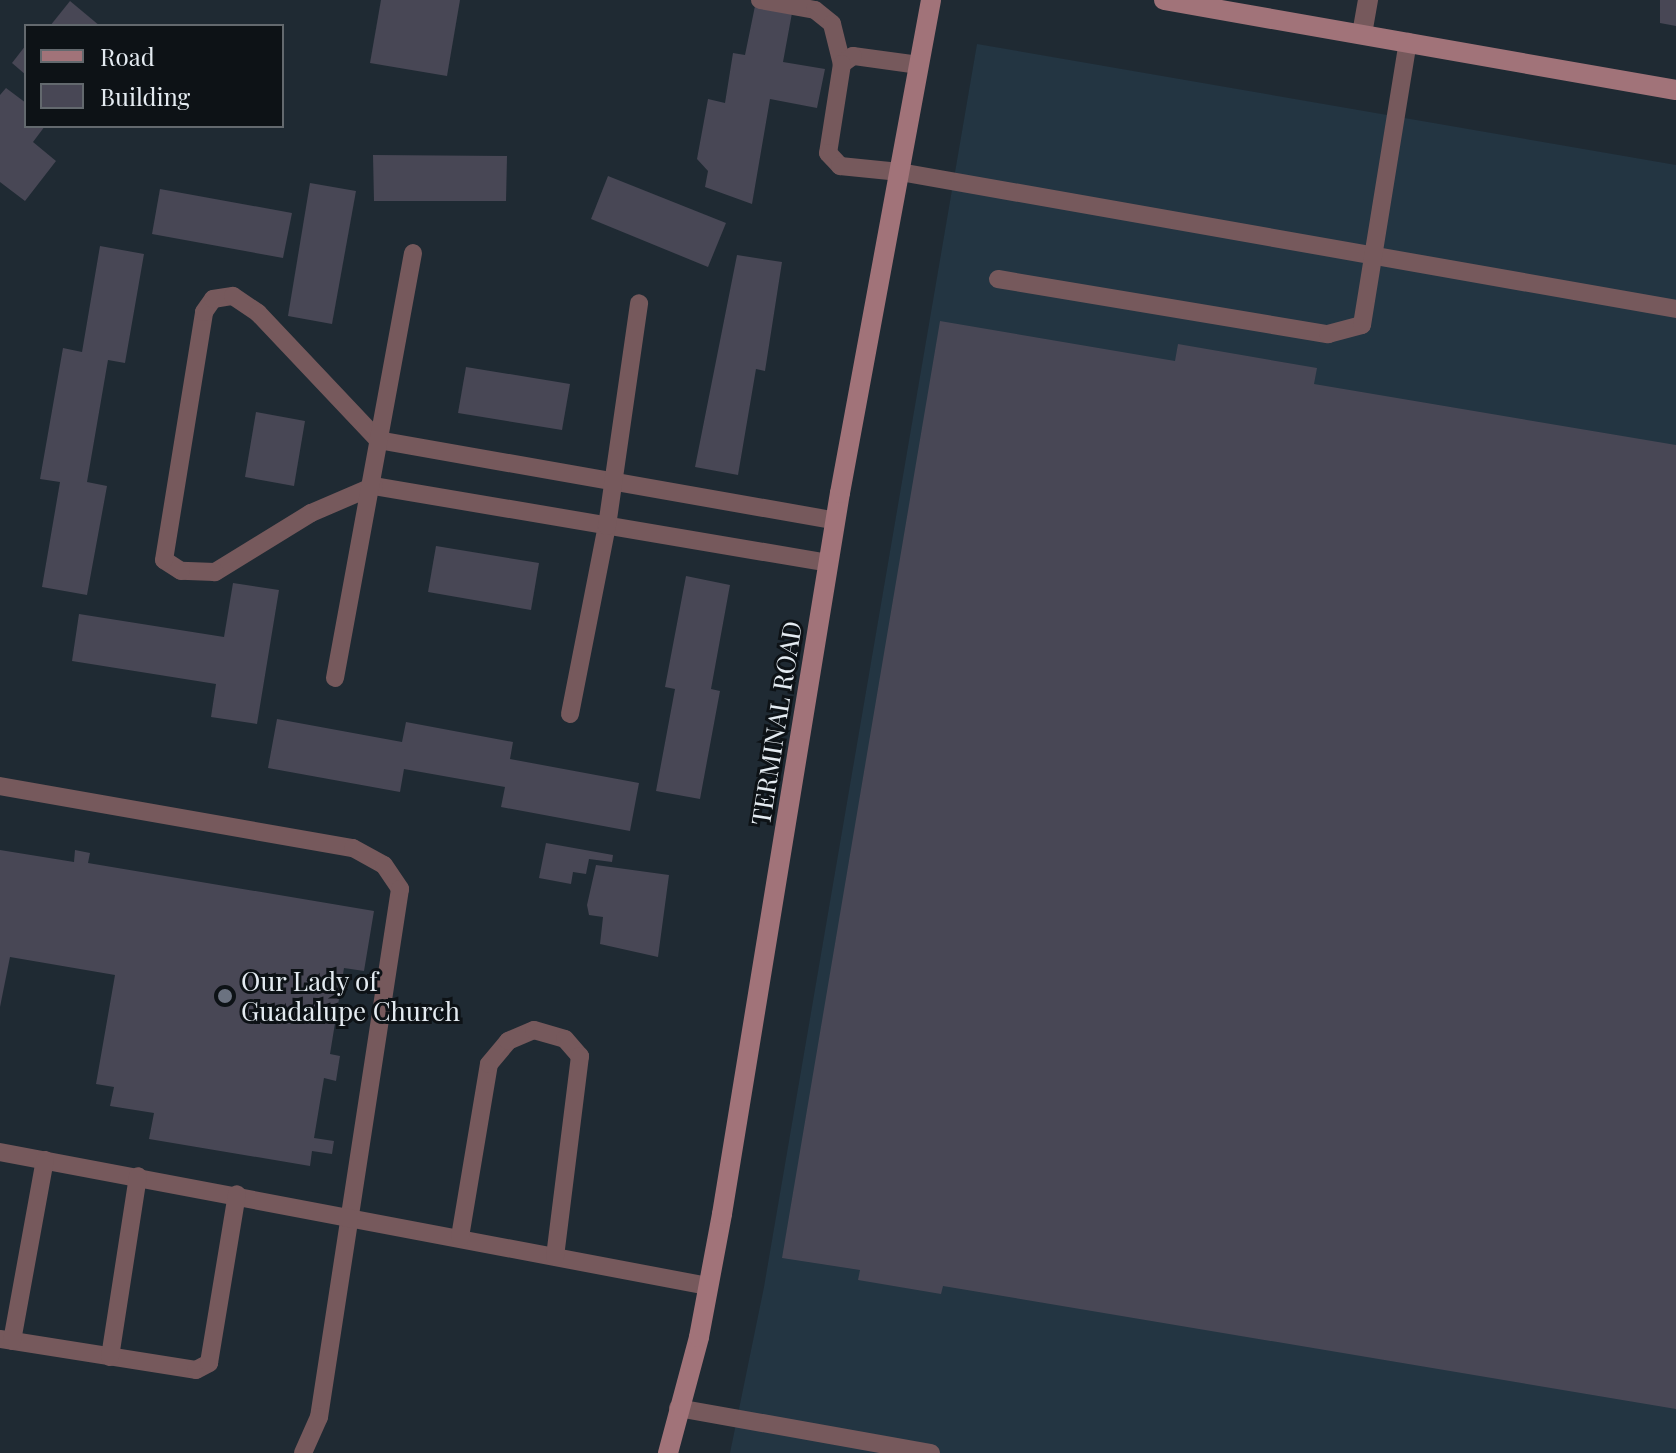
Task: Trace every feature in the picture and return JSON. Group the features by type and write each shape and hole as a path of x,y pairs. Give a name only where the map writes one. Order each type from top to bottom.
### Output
{"main road":[{"name":"TERMINAL ROAD","path":"668,1453 708,1286 836,521 931,0"},
{"path":"1164,0 1676,90"}],"street":[{"path":"1362,34 1368,0"}],"lane":[{"path":"760,0 815,10 832,24 842,64 828,153 840,166 900,172 1676,309"},
{"path":"998,279 1328,334 1362,325 1370,255 1408,42"},
{"path":"842,64 853,56 919,65"},
{"path":"335,678 374,486 378,440 413,253"},
{"path":"829,563 374,486 311,513 215,572 194,574 164,560 204,312 213,299 233,296 258,313 378,440 836,521"},
{"path":"570,714 607,526 639,303"},
{"path":"0,786 353,848 384,865 400,889 401,912 319,1417 303,1453"},
{"path":"460,1237 489,1064 508,1041 534,1030 565,1039 580,1056 555,1256"},
{"path":"0,1152 237,1194 708,1286"},
{"path":"45,1160 6,1340 196,1370 209,1363 237,1194"},
{"path":"110,1357 138,1176"},
{"path":"678,1408 898,1450 931,1453"}],"shaded area":[{"path":"977,44 1676,165 1676,1453 730,1453 764,1287"}],"building":[{"path":"381,0 460,0 447,76 370,63"},
{"path":"1660,0 1676,0 1676,26 1660,23"},
{"path":"70,1 98,24 52,24"},
{"path":"755,6 792,13 783,62 825,69 817,108 770,99 752,204 705,187 708,171 697,159 708,99 725,103 733,53 745,55"},
{"path":"24,48 24,73 12,63"},
{"path":"6,88 24,102 24,128 44,128 33,142 56,161 25,201 0,182 0,95"},
{"path":"373,155 507,156 506,201 374,201"},
{"path":"608,176 726,223 708,267 591,219"},
{"path":"310,183 356,191 332,324 288,316"},
{"path":"160,189 292,213 283,258 152,234"},
{"path":"100,246 144,254 125,363 108,360 87,482 107,486 87,595 42,587 60,482 40,479 63,348 82,352"},
{"path":"737,255 782,262 765,371 756,369 738,475 695,467"},
{"path":"940,321 1175,361 1178,344 1317,368 1314,384 1676,445 1676,1409 943,1286 941,1294 858,1280 860,1270 782,1258"},
{"path":"466,367 570,384 562,430 458,413"},
{"path":"256,412 305,421 294,486 245,477"},
{"path":"436,546 539,563 531,610 428,592"},
{"path":"686,576 730,585 711,689 720,691 700,799 656,791 675,689 665,687"},
{"path":"233,583 279,590 257,724 211,717 216,684 72,661 79,614 224,637"},
{"path":"277,719 402,742 406,722 513,742 510,759 639,783 630,831 501,807 505,787 404,769 400,792 268,768"},
{"path":"546,843 613,855 612,862 589,859 586,874 573,872 571,884 539,878"},
{"name":"Our Lady of Guadalupe Church","path":"0,850 74,862 75,850 90,853 88,863 374,911 364,971 344,968 330,1054 340,1056 336,1081 324,1078 314,1138 334,1141 332,1154 312,1151 310,1166 149,1139 154,1113 110,1106 114,1087 96,1084 115,975 10,957 0,1007"},
{"path":"596,865 669,875 658,957 600,944 603,917 589,915 587,905"}],"place":[{"name":"Our Lady of Guadalupe Church","path":"225,996"}]}
